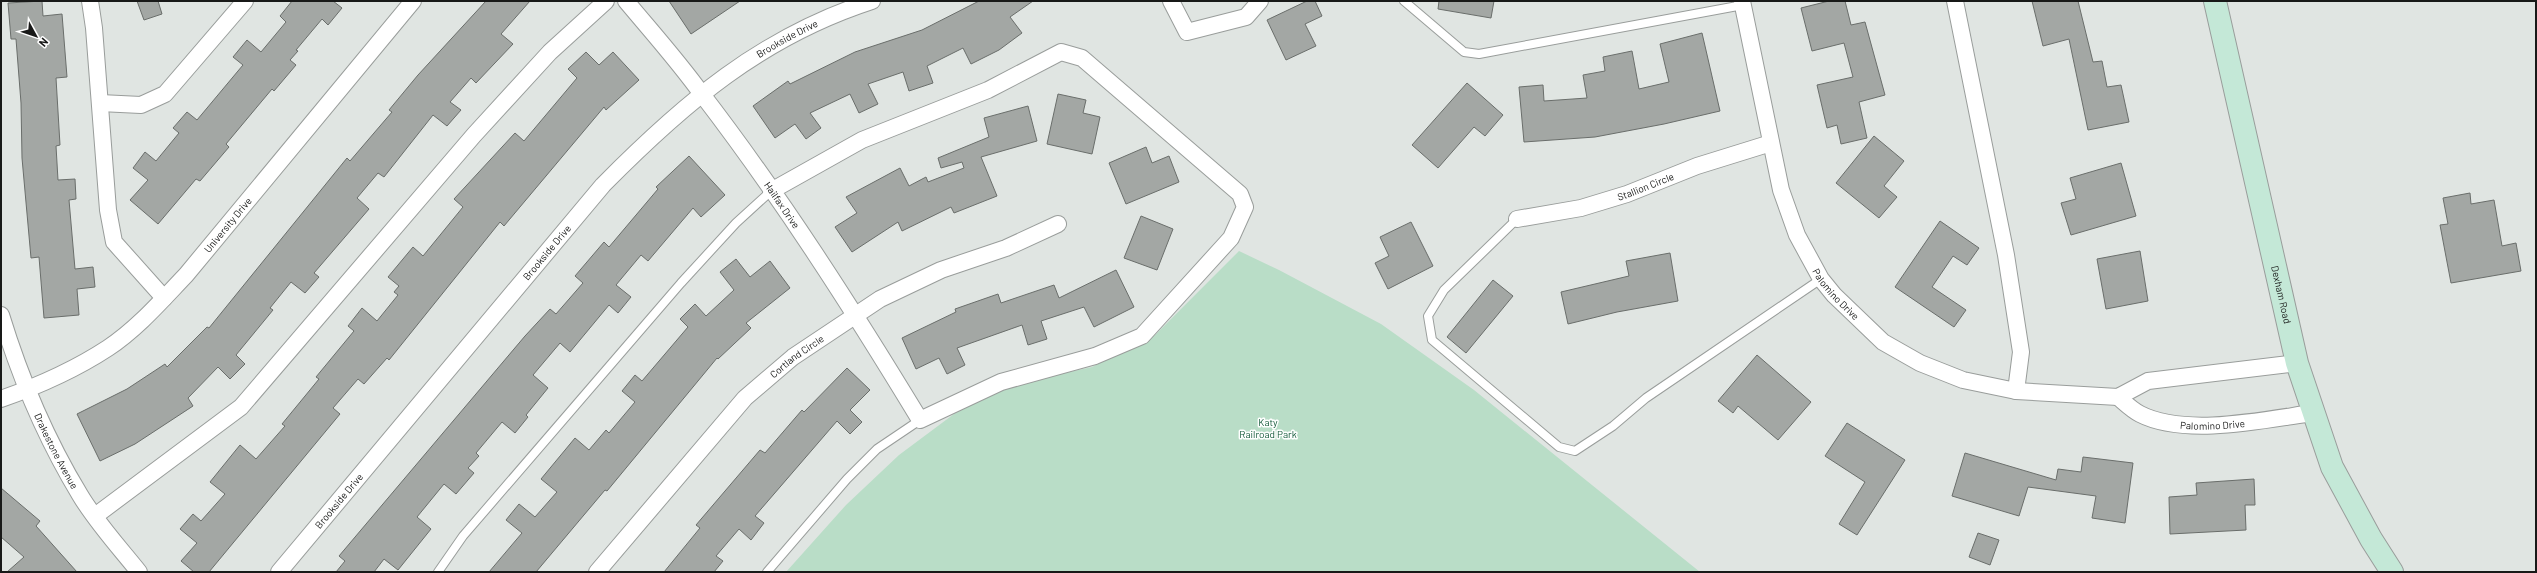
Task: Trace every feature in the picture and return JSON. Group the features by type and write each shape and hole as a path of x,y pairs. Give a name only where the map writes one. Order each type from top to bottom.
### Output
{"street":[{"path":"90,1 100,103 108,210 114,242 164,298"},
{"path":"100,103 141,105 165,94 245,1"},
{"name":"University Drive","path":"1,398 28,389 109,348 146,317 186,275 413,1"},
{"path":"95,516 241,407 474,135 550,52 606,1"},
{"name":"Hailfax Drive","path":"626,1 701,92 771,191 855,315 920,420"},
{"name":"Brookside Drive","path":"279,572 603,185 646,142 701,92 754,55 791,35 844,10 872,1"},
{"path":"1170,1 1188,32 1246,17 1260,1"},
{"path":"1955,1 2006,255 2019,337 2021,352 2016,391"},
{"name":"Dexham Road","path":"2215,1 2297,363 2312,413 2332,467 2345,495 2392,572"},
{"name":"Palomino Drive","path":"1743,3 1781,190 1797,235 1821,279 1855,318 1883,342 1920,363 1963,380 2016,391 2118,397 2140,414 2164,422 2223,426 2312,413"},
{"path":"771,191 862,140 988,90 1061,52 1082,58 1240,194 1245,207 1231,238 1142,336 1095,356 1001,382 920,420"},
{"name":"Stallion Circle","path":"1517,219 1581,208 1627,194 1697,166 1771,144"},
{"name":"Cortland Circle","path":"597,572 745,398 793,357 880,299 941,270 1006,248 1058,224"},
{"name":"Drakestone Avenue","path":"1,315 13,354 55,452 80,497 139,572"},
{"path":"2118,397 2148,381 2297,363"}],"lane":[{"path":"1404,1 1464,52 1479,54 1743,3"},
{"path":"438,572 464,536 681,283 736,223 771,191"},
{"path":"1517,219 1444,290 1428,316 1432,340 1559,447 1575,451 1613,426 1646,398 1821,279"},
{"path":"767,572 847,479 878,449 920,420"}],"green space":[{"name":"Katy Railroad Park","path":"1239,251 1279,270 1381,324 1474,390 1700,572 786,572 846,505 899,455 954,414 1006,386 1092,367 1155,335"}],"building":[{"path":"42,1 43,16 62,14 67,77 56,78 60,145 56,146 58,180 75,179 76,199 69,200 75,269 93,267 95,287 77,289 79,315 44,318 39,257 31,258 22,158 21,103 16,39 11,39 8,3"},
{"path":"137,1 158,1 162,14 144,20"},
{"path":"292,1 333,1 342,8 328,25 322,19 296,50 298,51 290,60 296,65 274,91 272,89 226,144 229,147 200,181 196,179 158,224 130,200 148,180 133,168 145,152 156,161 179,133 173,128 187,112 197,120 243,65 233,57 247,40 261,52 286,22 280,16"},
{"path":"486,1 530,1 501,34 513,44 476,83 471,78 450,102 461,110 447,126 433,115 384,177 378,173 357,198 369,209 314,273 319,277 305,293 291,282 270,308 273,310 236,355 245,364 230,379 218,367 188,398 193,406 135,444 100,461 77,414 127,389 165,364 167,367 207,327 209,328 347,158 350,161 392,112 389,110 418,75"},
{"path":"669,1 740,1 691,34"},
{"path":"979,1 1033,1 1010,17 1022,33 999,50 971,64 963,48 927,66 933,83 909,91 903,72 868,84 878,104 859,113 850,94 810,113 821,128 806,139 795,124 775,138 753,106 788,81 790,84 855,52 922,30"},
{"path":"1307,1 1315,1 1322,16 1305,24 1316,46 1286,60 1267,20"},
{"path":"1439,1 1494,1 1491,18 1438,9"},
{"path":"1829,1 1845,1 1851,25 1865,22 1885,95 1859,102 1867,138 1841,144 1837,125 1827,128 1817,85 1853,77 1844,43 1812,51 1801,8"},
{"path":"2032,1 2078,1 2093,62 2102,61 2107,87 2121,85 2129,122 2088,130 2069,39 2043,46"},
{"path":"1702,33 1720,111 1664,124 1595,137 1524,142 1519,87 1543,85 1544,101 1587,98 1583,75 1605,71 1603,57 1632,51 1639,89 1669,82 1660,44"},
{"path":"586,52 599,65 613,52 639,80 606,110 604,107 504,226 500,222 389,360 387,358 364,384 358,379 333,408 340,414 209,572 194,572 181,561 197,543 180,529 193,514 201,521 225,494 210,482 240,445 256,459 285,426 282,424 319,379 316,377 354,331 348,326 362,308 377,321 398,295 394,292 399,286 388,277 413,247 423,256 463,207 454,199 515,133 524,141 577,78 568,69"},
{"path":"1467,83 1503,115 1485,136 1474,127 1438,168 1412,145"},
{"path":"1058,94 1086,100 1083,113 1100,117 1092,154 1047,144"},
{"path":"1028,106 1037,141 981,157 997,196 954,213 951,207 902,231 898,222 852,252 835,227 857,213 846,197 900,168 909,186 926,177 928,182 964,168 962,162 941,168 938,158 989,137 984,118"},
{"path":"1874,136 1904,161 1884,186 1897,197 1879,218 1836,183"},
{"path":"1146,147 1152,163 1169,156 1179,182 1126,204 1109,163"},
{"path":"689,156 725,195 701,217 693,208 648,261 641,255 616,285 631,297 618,313 609,305 570,352 560,343 533,375 548,388 526,415 528,417 515,433 502,422 476,453 479,456 468,468 474,473 456,494 444,484 417,517 431,529 398,570 384,559 374,572 336,572 345,561 339,556 525,336 550,309 556,314 583,283 575,276 604,242 609,247 658,189 656,187"},
{"path":"2121,163 2136,216 2071,235 2061,203 2076,199 2070,178"},
{"path":"2470,193 2471,204 2494,200 2502,246 2516,243 2521,271 2451,283 2440,225 2448,224 2443,198"},
{"path":"1141,216 1173,229 1157,270 1124,258"},
{"path":"1940,221 1979,248 1967,265 1953,256 1932,287 1966,310 1954,327 1895,287"},
{"path":"1411,222 1433,266 1388,289 1375,263 1389,256 1380,237"},
{"path":"2140,251 2148,301 2106,309 2097,259"},
{"path":"1670,253 1678,301 1617,312 1568,324 1561,292 1629,276 1626,261"},
{"path":"736,259 750,277 770,261 790,288 746,323 751,328 718,359 717,358 607,491 605,490 536,572 489,572 522,533 506,520 519,504 535,517 557,492 541,479 575,438 589,450 606,430 609,433 635,402 622,391 635,375 642,381 688,327 680,319 695,304 706,316 734,290 720,272"},
{"path":"1116,270 1134,307 1094,327 1084,307 1041,321 1047,339 1028,345 1022,325 957,348 965,365 947,374 939,358 916,369 902,338 956,312 955,309 998,294 1001,303 1054,285 1059,298"},
{"path":"1493,280 1513,296 1466,353 1447,337"},
{"path":"1757,355 1811,402 1778,440 1738,406 1733,413 1718,401"},
{"path":"847,368 870,390 850,410 862,422 850,434 837,421 755,516 764,523 751,540 739,529 716,556 723,561 714,572 664,572 700,528 696,525 760,450 765,453 802,410 804,412"},
{"path":"1847,423 1905,460 1857,535 1839,524 1865,482 1825,456"},
{"path":"1965,453 2056,480 2058,469 2081,472 2083,457 2133,463 2125,523 2092,518 2096,496 2028,487 2019,516 1952,496"},
{"path":"2254,479 2255,505 2245,505 2246,530 2170,534 2169,497 2197,495 2196,483"},
{"path":"1,488 40,521 36,526 77,572 7,572 24,557 1,537"},
{"path":"1978,533 1999,540 1990,565 1969,557"}]}
